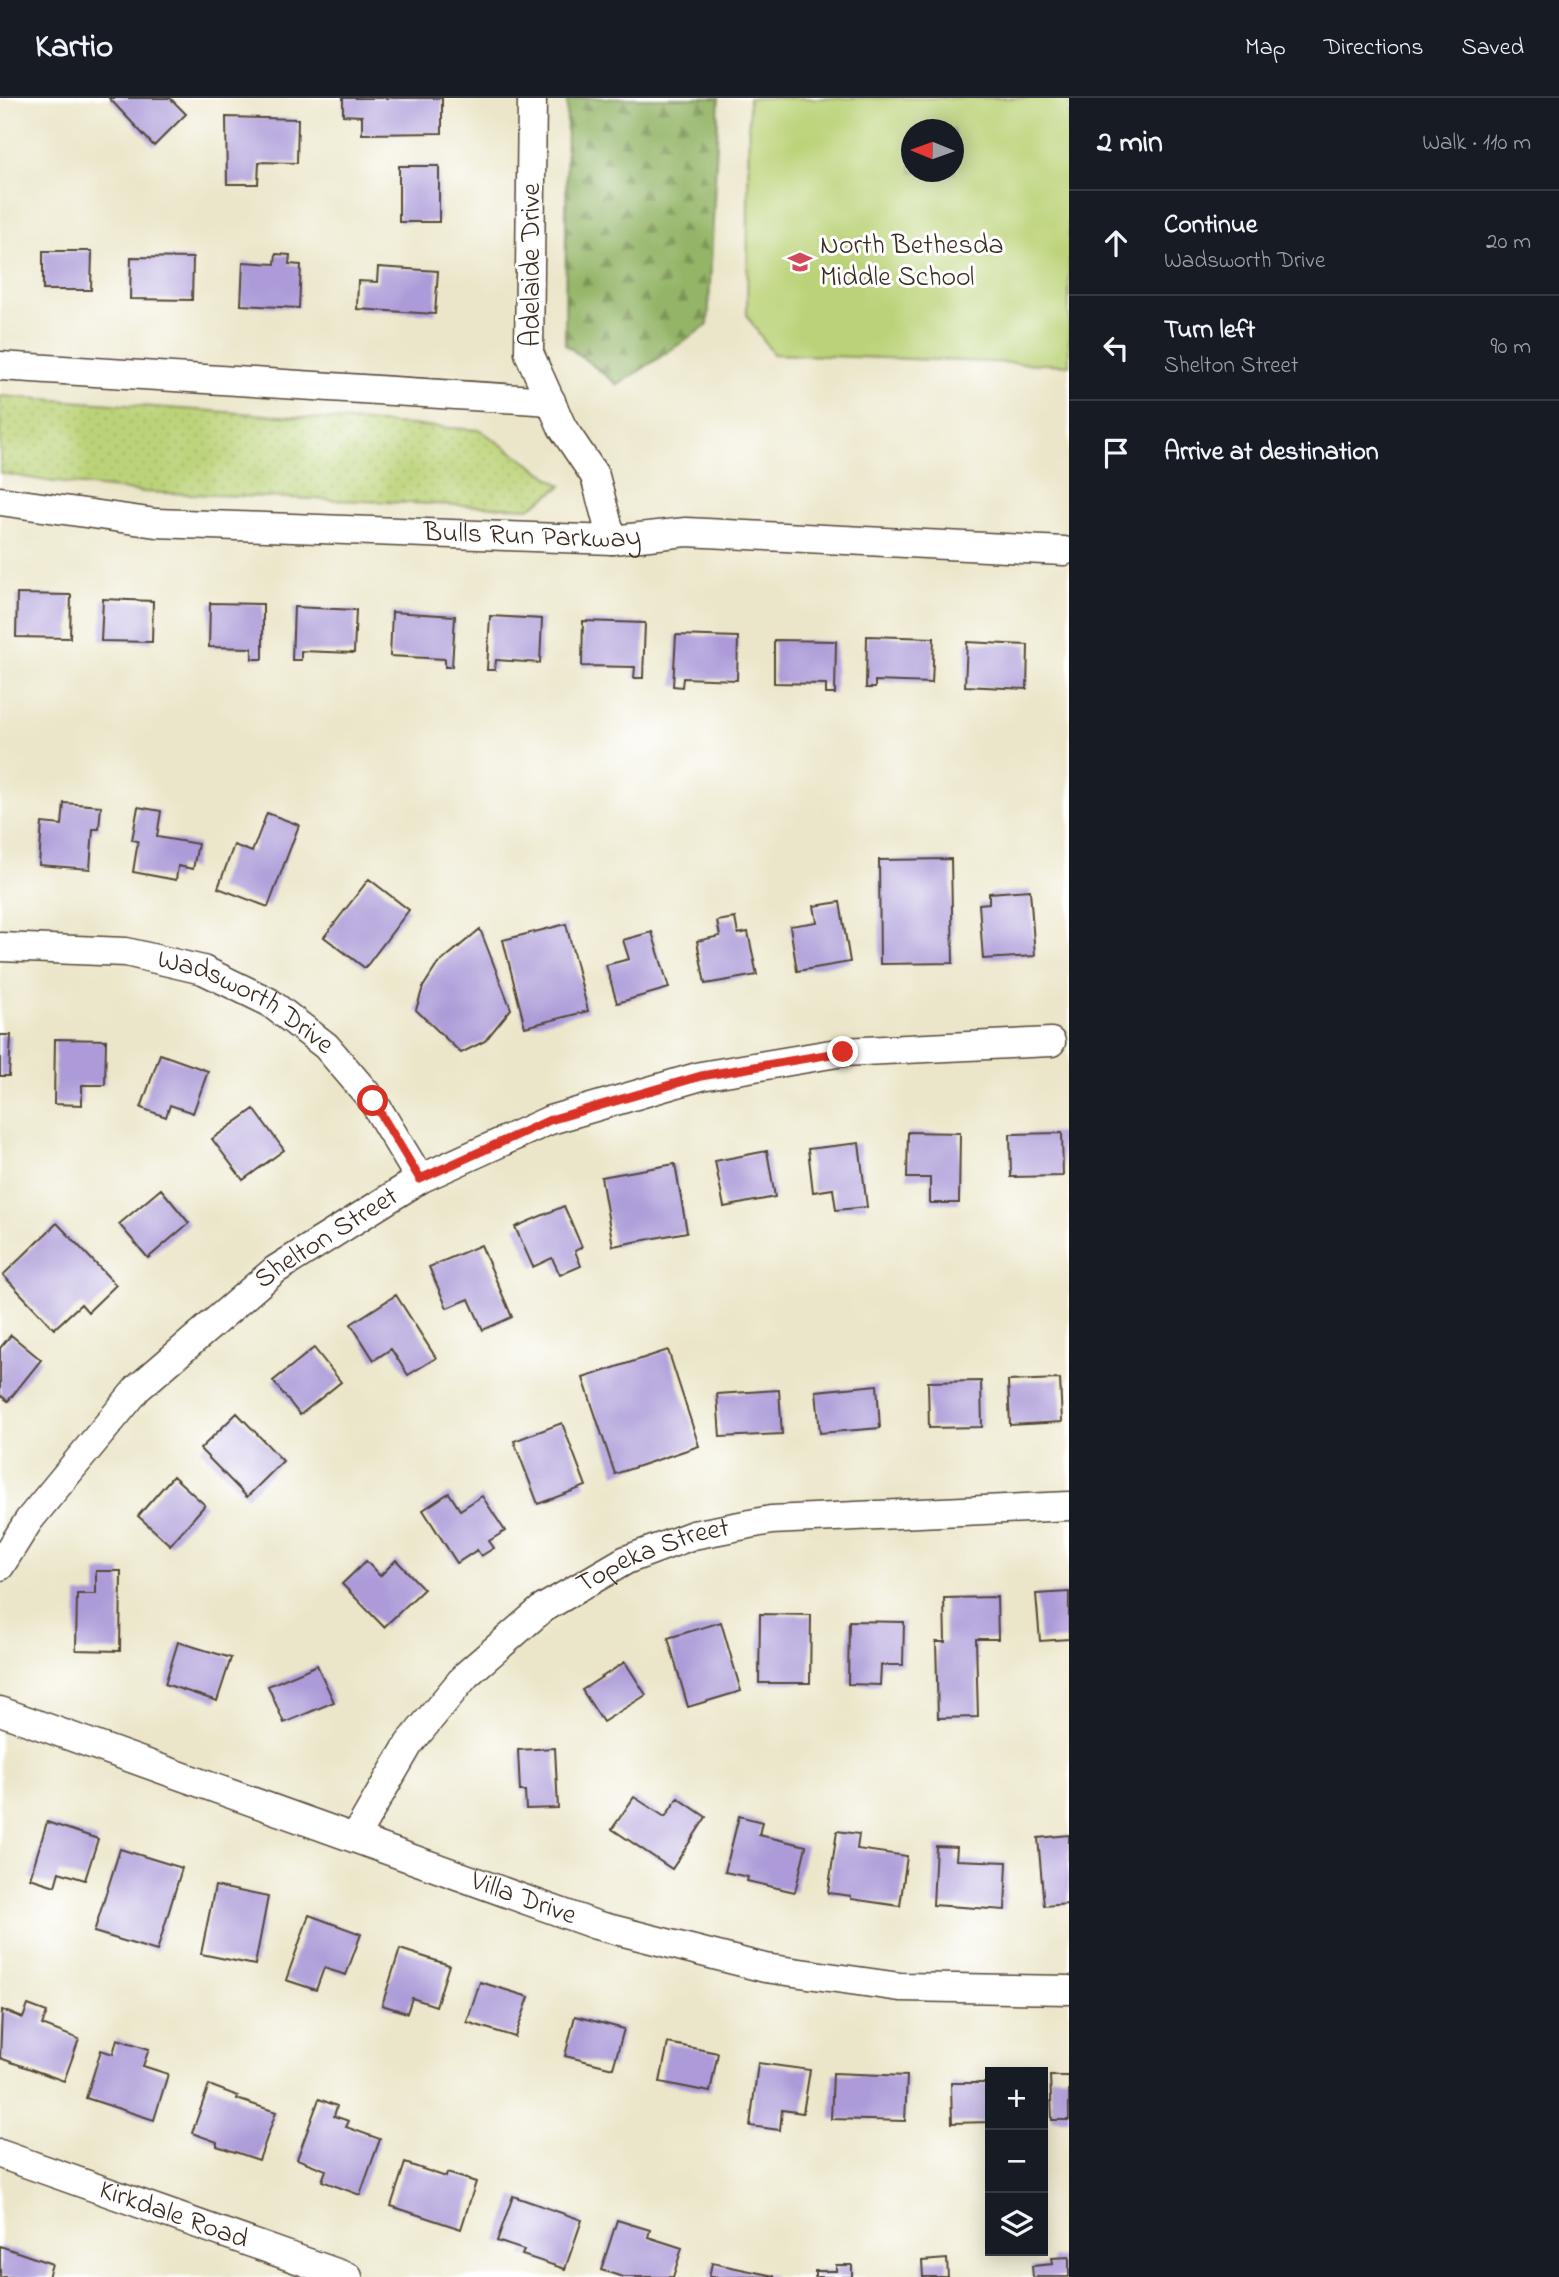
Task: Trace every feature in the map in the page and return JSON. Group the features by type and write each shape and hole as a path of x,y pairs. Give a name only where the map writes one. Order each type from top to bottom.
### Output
{"street":[{"name":"Adelaide Drive","path":"532,98 529,354 562,427 595,476 612,540"},
{"path":"0,366 551,401"},
{"name":"Bulls Run Parkway","path":"0,500 156,523 612,540 686,532 1064,551"},
{"name":"Wadsworth Drive","path":"0,947 126,952 204,970 269,1002 326,1046 365,1091 420,1179"},
{"name":"Shelton Street","path":"0,1566 29,1520 138,1388 275,1270 420,1179 550,1120 701,1076 843,1052 1051,1042"},
{"name":"Topeka Street","path":"355,1837 409,1744 466,1675 541,1609 626,1560 693,1535 771,1520 1069,1506"},
{"name":"Villa Drive","path":"0,1712 596,1925 765,1968 900,1987 1069,1990"},
{"name":"Kirkdale Road","path":"0,2154 348,2277"}],"green space":[{"path":"567,98 719,98 708,325 618,385 565,344"},
{"path":"749,98 1069,98 1069,365 773,354 747,316"},
{"path":"0,396 480,430 562,486 529,508 143,492 47,481 0,473"}],"building":[{"path":"109,98 170,98 186,114 154,146"},
{"path":"343,98 442,98 442,133 362,134 362,116 343,115"},
{"path":"226,117 298,119 297,163 259,162 258,184 227,184"},
{"path":"399,166 439,166 439,222 399,222"},
{"path":"43,251 92,251 91,290 43,290"},
{"path":"276,254 290,255 289,264 301,265 299,308 241,305 243,262 275,264"},
{"path":"131,257 193,258 192,300 130,299"},
{"path":"378,267 438,271 435,314 357,309 358,281 377,282"},
{"path":"17,594 71,595 70,638 16,637"},
{"path":"103,599 153,601 152,642 101,641"},
{"path":"210,603 263,604 263,659 252,659 252,648 209,647"},
{"path":"294,607 356,610 354,653 301,651 301,660 292,660"},
{"path":"392,612 455,616 452,667 445,667 445,659 390,656"},
{"path":"490,616 542,619 540,663 496,660 495,670 487,670"},
{"path":"583,621 645,623 643,678 634,678 635,667 582,666"},
{"path":"676,635 738,637 737,680 683,678 682,687 673,686"},
{"path":"867,636 934,638 932,683 875,681 875,688 866,688"},
{"path":"774,640 836,641 835,694 826,694 826,684 774,683"},
{"path":"967,642 1028,645 1027,689 965,686"},
{"path":"64,803 101,806 99,829 93,829 90,869 39,865 42,823 62,825"},
{"path":"138,807 161,811 157,837 198,844 193,869 178,866 176,880 133,872 138,841 132,840"},
{"path":"267,813 299,825 268,907 218,888 234,845 252,852"},
{"path":"951,859 953,963 880,964 879,860"},
{"path":"369,879 409,910 365,968 324,937"},
{"path":"1030,890 1035,956 983,959 979,904 989,903 989,893"},
{"path":"840,902 850,962 797,971 790,926 817,922 814,906"},
{"path":"735,918 738,934 748,932 757,975 705,984 697,941 720,936 717,921"},
{"path":"566,924 588,1011 525,1027 503,940"},
{"path":"480,929 511,1009 485,1041 461,1053 416,1010 423,987 437,965"},
{"path":"652,932 669,988 617,1003 606,965 629,959 623,940"},
{"path":"0,1035 11,1035 9,1076 0,1076"},
{"path":"55,1039 106,1040 105,1085 82,1085 82,1105 54,1104"},
{"path":"160,1054 208,1071 193,1113 170,1105 166,1117 141,1108"},
{"path":"254,1109 284,1150 243,1180 212,1139"},
{"path":"908,1132 960,1133 959,1203 930,1203 930,1178 907,1178"},
{"path":"1062,1133 1063,1176 1011,1177 1010,1134"},
{"path":"859,1143 867,1207 836,1210 833,1189 813,1192 808,1149"},
{"path":"767,1151 775,1197 724,1207 715,1161"},
{"path":"675,1164 687,1232 613,1246 601,1177"},
{"path":"161,1189 189,1223 148,1258 119,1224"},
{"path":"564,1206 582,1247 575,1251 581,1266 560,1275 552,1258 533,1267 515,1227"},
{"path":"57,1223 116,1285 88,1312 81,1304 54,1329 3,1275"},
{"path":"481,1245 512,1317 483,1330 469,1299 447,1308 429,1267"},
{"path":"396,1295 436,1358 408,1375 391,1349 374,1360 351,1324"},
{"path":"11,1335 41,1360 8,1401 0,1395 0,1348"},
{"path":"314,1348 341,1382 300,1415 273,1381"},
{"path":"668,1350 699,1446 615,1474 583,1378"},
{"path":"1060,1379 1062,1422 1010,1425 1008,1381"},
{"path":"981,1381 982,1427 929,1428 928,1382"},
{"path":"877,1385 880,1428 820,1433 816,1391"},
{"path":"779,1390 782,1434 720,1437 717,1394"},
{"path":"237,1413 283,1461 247,1497 200,1449"},
{"path":"562,1423 586,1486 538,1504 514,1441"},
{"path":"173,1476 205,1505 170,1545 138,1516"},
{"path":"449,1493 460,1510 482,1496 505,1531 489,1541 494,1548 481,1556 477,1550 457,1563 423,1510"},
{"path":"396,1560 424,1589 384,1627 342,1584 366,1561 380,1576"},
{"path":"96,1571 121,1571 120,1651 76,1650 77,1594 96,1594"},
{"path":"1069,1592 1069,1639 1040,1641 1036,1594"},
{"path":"997,1597 998,1639 976,1639 978,1717 938,1718 936,1642 945,1642 944,1598"},
{"path":"760,1614 811,1615 810,1683 759,1683"},
{"path":"849,1621 904,1622 903,1665 881,1665 880,1685 848,1684"},
{"path":"721,1622 741,1691 688,1707 668,1638"},
{"path":"178,1642 231,1658 217,1701 165,1684"},
{"path":"625,1662 646,1695 603,1722 582,1690"},
{"path":"317,1665 334,1702 284,1723 268,1686"},
{"path":"555,1748 558,1808 526,1809 525,1791 520,1791 518,1750"},
{"path":"634,1797 665,1817 678,1798 706,1817 672,1869 612,1829"},
{"path":"739,1816 762,1822 759,1835 806,1846 795,1892 747,1881 748,1877 725,1872"},
{"path":"47,1822 98,1839 85,1880 59,1872 55,1886 30,1878"},
{"path":"837,1831 859,1834 857,1849 907,1856 900,1906 828,1893"},
{"path":"1069,1835 1069,1904 1044,1906 1038,1838"},
{"path":"936,1846 957,1847 956,1860 1007,1862 1005,1910 933,1905"},
{"path":"120,1849 182,1868 157,1951 94,1932"},
{"path":"215,1886 268,1897 255,1965 201,1954"},
{"path":"309,1915 361,1934 346,1975 324,1968 316,1990 286,1980"},
{"path":"400,1949 449,1965 436,2006 412,1998 407,2013 382,2005"},
{"path":"480,1982 529,1997 515,2037 467,2022"},
{"path":"28,2005 47,2012 42,2025 79,2039 64,2081 0,2058 2,2010 23,2018"},
{"path":"575,2016 624,2029 613,2068 565,2056"},
{"path":"117,2039 149,2049 143,2066 168,2074 154,2120 86,2098 101,2050 113,2054"},
{"path":"668,2043 718,2053 710,2092 660,2082"},
{"path":"758,2063 810,2070 803,2113 782,2110 780,2130 750,2126"},
{"path":"833,2073 907,2076 905,2121 831,2119"},
{"path":"1050,2076 1069,2076 1069,2120 1052,2120"},
{"path":"951,2083 985,2083 985,2122 952,2123"},
{"path":"209,2085 238,2096 237,2099 276,2112 259,2160 217,2146 217,2142 192,2133"},
{"path":"319,2099 337,2106 334,2116 349,2121 346,2127 380,2139 360,2195 322,2181 326,2170 297,2159"},
{"path":"405,2163 446,2177 447,2173 476,2182 461,2229 391,2206"},
{"path":"513,2196 582,2220 565,2269 522,2255 524,2250 497,2241"},
{"path":"617,2220 650,2230 648,2237 682,2248 673,2277 623,2277 601,2270"},
{"path":"0,2246 52,2264 48,2277 0,2277"},
{"path":"1069,2257 1069,2277 1033,2277 1032,2266 1053,2264 1052,2258"},
{"path":"947,2259 948,2277 923,2277 922,2261"},
{"path":"712,2263 774,2276 774,2277 709,2277"},
{"path":"836,2265 852,2265 852,2277 815,2277 815,2271 836,2271"}],"place":[{"name":"North Bethesda Middle School","path":"800,262"}],"route":[{"path":"373,1101 420,1179 550,1120 701,1076 843,1052"}]}
